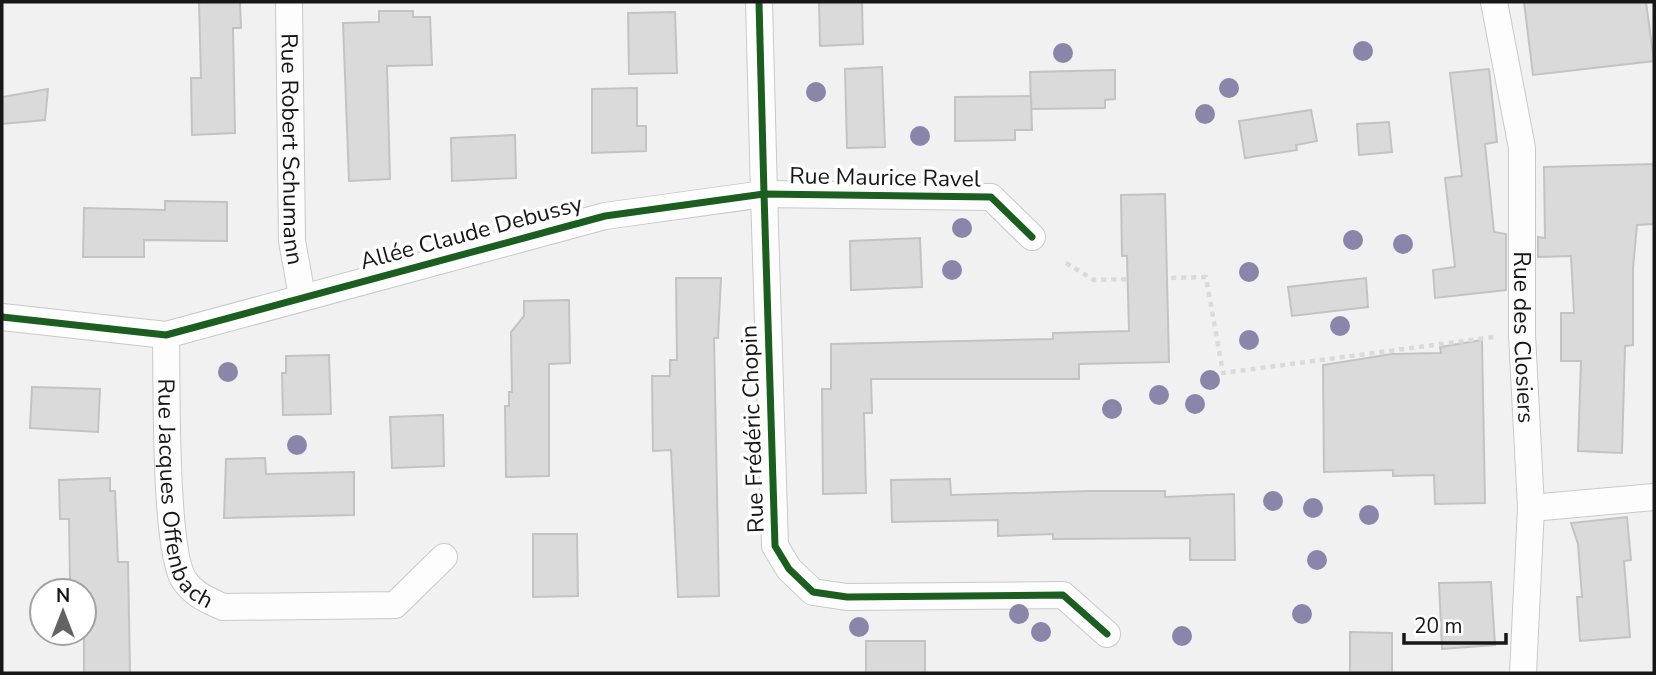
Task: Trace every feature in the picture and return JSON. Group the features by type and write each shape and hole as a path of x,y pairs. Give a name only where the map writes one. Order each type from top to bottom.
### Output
{"street":[{"name":"Rue Robert Schumann","path":"289,2 292,241 302,296"},
{"path":"759,2 764,194"},
{"name":"Rue des Closiers","path":"1494,2 1522,148 1522,335 1531,508 1523,673"},
{"name":"Allée Claude Debussy","path":"2,317 166,335 605,216 764,194"},
{"name":"Rue Maurice Ravel","path":"764,194 991,197 1032,237"},
{"name":"Rue Frédéric Chopin","path":"764,194 775,546 789,569 813,592 847,597 1063,595 1107,634"},
{"name":"Rue Jacques Offenbach","path":"166,335 173,542 183,579 198,596 223,607 395,605 444,557"},
{"path":"1531,508 1654,497"}],"path":[{"path":"1066,262 1094,280 1206,277 1223,373 1522,335"}],"building":[{"path":"199,2 240,2 241,28 233,28 235,133 192,135 191,78 201,78"},
{"path":"819,2 862,2 863,44 820,46"},
{"path":"1524,2 1646,2 1654,61 1533,75"},
{"path":"379,11 413,11 413,17 430,17 432,65 387,66 390,179 349,181 343,23 379,22"},
{"path":"675,12 677,73 629,74 628,13"},
{"path":"882,67 885,147 847,148 845,69"},
{"path":"1489,69 1497,142 1485,144 1494,232 1506,234 1506,290 1435,298 1433,270 1455,267 1445,178 1462,176 1450,73"},
{"path":"1115,70 1115,99 1105,100 1105,108 1031,109 1030,72"},
{"path":"637,88 637,126 646,126 646,151 592,153 592,89"},
{"path":"48,89 45,120 2,124 2,97"},
{"path":"1031,96 1032,130 1015,130 1015,140 955,141 955,97"},
{"path":"1311,110 1317,141 1296,145 1297,150 1245,158 1239,121"},
{"path":"1389,122 1392,152 1359,155 1357,124"},
{"path":"515,135 516,178 452,181 451,138"},
{"path":"1654,164 1654,224 1637,225 1633,268 1633,345 1625,346 1622,453 1578,451 1581,361 1561,361 1561,313 1574,313 1571,256 1538,257 1538,237 1545,238 1544,167"},
{"path":"1165,194 1169,362 1079,364 1079,379 871,379 872,413 864,413 866,493 823,494 822,389 831,389 831,344 1053,339 1053,333 1129,331 1127,256 1122,256 1121,195"},
{"path":"165,201 227,202 227,241 144,240 144,257 83,257 84,208 165,210"},
{"path":"920,238 922,287 851,290 850,241"},
{"path":"676,278 721,278 718,338 714,338 719,596 678,597 671,450 653,451 652,376 670,376 670,360 677,360"},
{"path":"1366,278 1368,307 1292,316 1288,287"},
{"path":"569,300 570,363 549,364 549,476 506,477 505,406 509,406 509,392 512,392 511,332 524,316 524,301"},
{"path":"1482,340 1485,503 1435,504 1434,475 1393,476 1393,470 1324,472 1323,365 1392,354 1441,353 1440,347"},
{"path":"329,355 331,414 283,415 282,373 286,373 286,356"},
{"path":"32,387 100,389 98,432 30,428"},
{"path":"443,415 444,466 392,468 390,417"},
{"path":"265,458 266,474 354,472 354,515 224,518 226,459"},
{"path":"110,478 110,491 115,491 118,562 128,562 130,673 84,673 84,647 98,647 98,577 70,577 69,519 60,519 59,480"},
{"path":"950,479 951,495 1090,491 1165,491 1165,497 1234,494 1235,560 1190,560 1190,538 1053,539 1053,534 998,536 998,520 892,522 891,480"},
{"path":"1627,517 1631,560 1624,561 1630,637 1580,641 1577,597 1582,597 1578,544 1571,523"},
{"path":"533,534 577,534 578,596 533,597"},
{"path":"1491,582 1495,645 1442,649 1439,583"},
{"path":"1350,632 1392,633 1392,673 1350,673"},
{"path":"866,641 925,641 925,673 866,673"}],"cycle path":[{"path":"2,317 166,335 605,216 764,194 759,2"},
{"path":"1032,237 991,197 764,194 775,546 789,569 813,592 847,597 1063,595 1107,634"}]}
